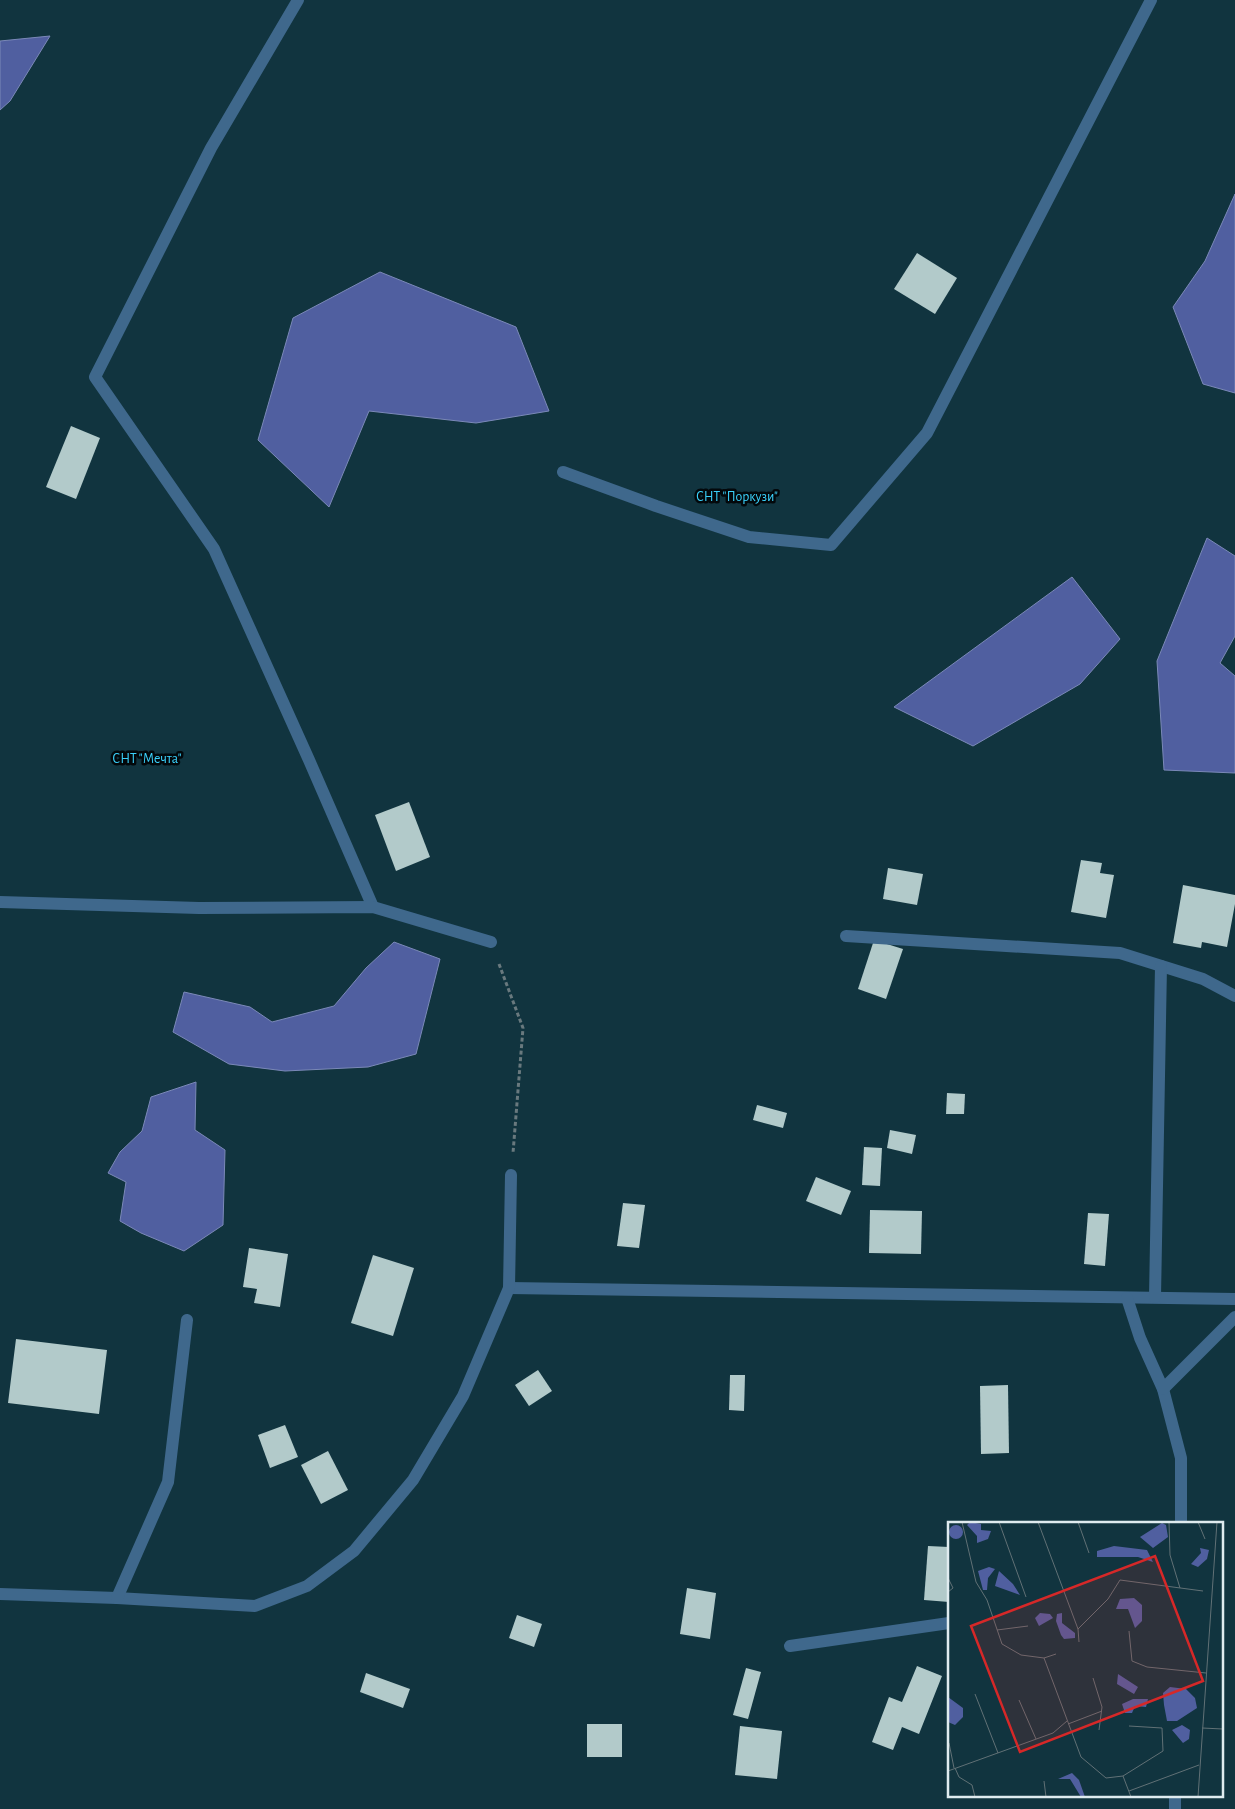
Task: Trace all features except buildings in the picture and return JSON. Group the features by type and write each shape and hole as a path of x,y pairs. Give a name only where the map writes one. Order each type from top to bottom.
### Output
{"street":[{"path":"298,0 211,148 94,377 214,549 373,907"},
{"path":"564,472 656,506 749,537 831,545 927,433 1151,0"},
{"path":"0,902 199,908 373,907 491,942"},
{"path":"846,936 1120,953 1203,979 1235,996"},
{"path":"1155,1297 1161,966"},
{"path":"0,1594 117,1598 255,1606 307,1586 354,1551 413,1480 463,1396 509,1288 511,1175"},
{"path":"509,1288 1235,1299"},
{"path":"1127,1298 1140,1338 1163,1389 1181,1458 1180,1522"},
{"path":"1163,1389 1235,1318"},
{"path":"117,1598 168,1482 187,1320"},
{"path":"790,1646 948,1623"},
{"path":"1175,1796 1175,1809"}],"path":[{"path":"491,942 523,1028 511,1175"}],"green space":[{"name":"СНТ \"Поркузи\"","path":"0,0 1235,0 1235,1809 0,1809"}],"water":[{"path":"50,36 10,101 0,110 0,41"},
{"path":"1235,194 1235,393 1203,384 1173,307 1205,261"},
{"path":"380,272 516,327 549,411 476,423 369,411 329,507 258,440 293,318"},
{"path":"1207,538 1235,556 1235,636 1220,663 1235,676 1235,773 1164,770 1157,661"},
{"path":"1072,577 1120,639 1080,684 973,746 894,707"},
{"path":"394,942 440,959 416,1054 368,1067 285,1071 229,1064 173,1032 184,992 250,1007 272,1022 334,1006 366,968"},
{"path":"196,1082 195,1130 225,1150 223,1225 184,1251 141,1233 120,1221 126,1182 108,1173 120,1152 142,1131 151,1097"}],"park label":[{"name":"СНТ \"Мечта\"","path":"147,759"}]}
